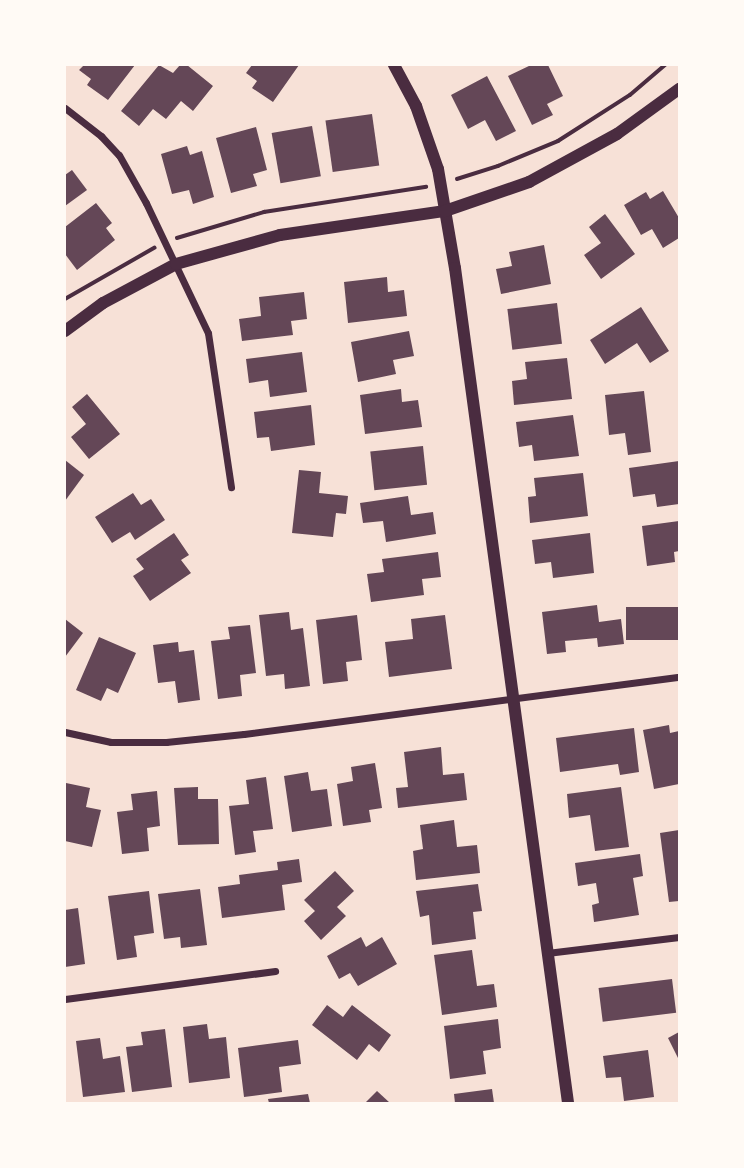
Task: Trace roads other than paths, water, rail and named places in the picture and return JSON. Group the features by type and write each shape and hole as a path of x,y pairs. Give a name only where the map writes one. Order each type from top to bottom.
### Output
{"street":[{"path":"394,65 416,106 441,183 455,268 568,1103"},
{"path":"65,331 103,303 176,264 280,234 445,211 528,182 617,134 679,89"},
{"path":"65,108 101,136 119,155 176,264 208,333 231,487"},
{"path":"65,732 111,741 166,742 679,677"},
{"path":"547,953 679,937"},
{"path":"65,999 275,971"}]}
